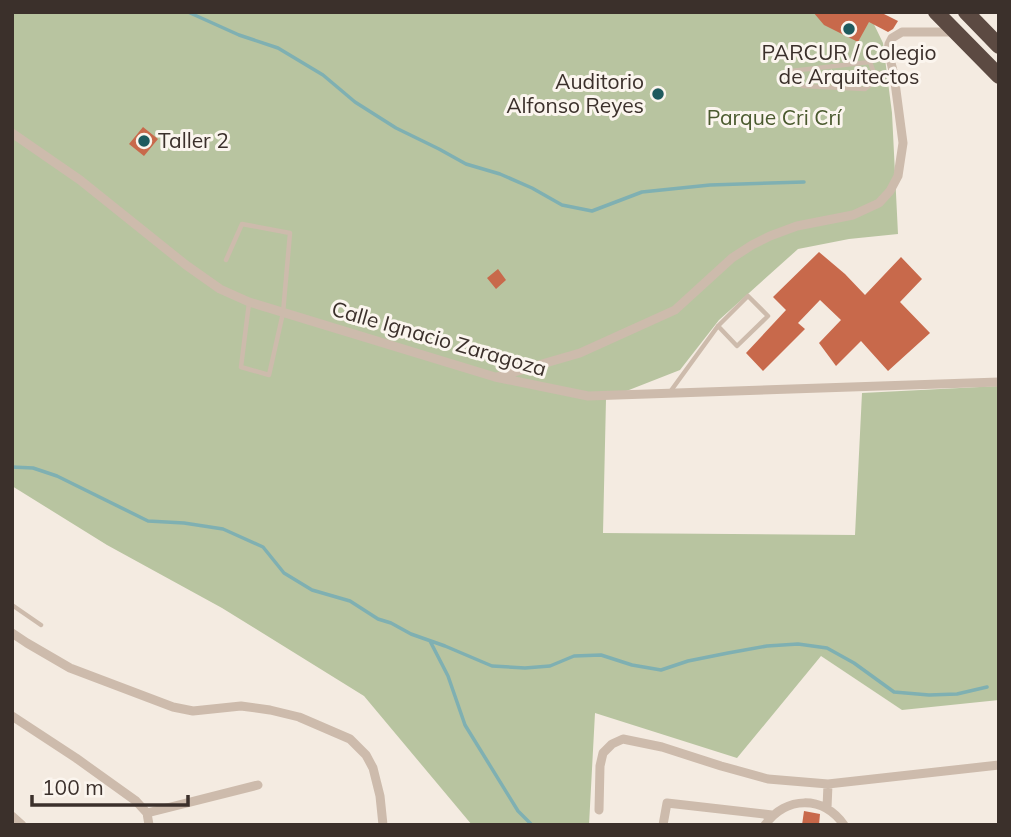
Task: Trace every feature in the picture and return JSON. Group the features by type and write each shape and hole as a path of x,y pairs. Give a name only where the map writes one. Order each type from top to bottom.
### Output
{"highway":[{"path":"936,12 999,76"},
{"path":"966,12 999,46"}],"street":[{"path":"495,377 580,353 675,310 732,258 752,244 797,226 853,215 879,203 898,176 903,143 889,44 892,38 902,32 956,32"},
{"name":"Calle Ignacio Zaragoza","path":"12,133 80,180 220,289 283,313 495,377 589,396 999,382"},
{"path":"12,633 70,668 173,707 193,711 241,706 270,710 299,717 350,739 366,755 373,768 383,825"},
{"path":"12,716 126,793 147,813 149,825"},
{"path":"599,810 603,752 624,739 662,747 768,779 828,784 999,765"},
{"path":"827,808 828,784"},
{"path":"147,813 258,785"},
{"path":"663,825 667,803 772,815"},
{"path":"765,825 772,815 784,807 813,803 827,808 839,817 844,825"},
{"path":"12,816 22,825"}],"lane":[{"path":"870,62 874,74 869,86 858,90 803,86 785,75 791,71 870,62"},
{"path":"874,74 894,75"},
{"path":"226,260 242,224 290,233 283,313 269,375 241,367 249,302"},
{"path":"670,392 718,326 748,296 768,316 737,346 718,326"},
{"path":"12,605 41,625"}],"green space":[{"name":"Parque Cri Crí","path":"12,12 868,12 883,43 892,113 898,234 849,239 798,249 719,320 680,370 606,399 603,533 855,535 862,393 999,386 999,700 902,710 821,656 737,758 595,713 589,825 472,825 364,696 222,608 107,545 12,486"}],"building":[{"name":"PARCUR / Colegio de Arquitectos","path":"813,12 880,12 898,21 888,32 869,22 858,42 824,25"},
{"name":"Taller 2","path":"143,127 158,139 144,156 129,144"},
{"path":"819,252 865,295 901,257 922,279 900,302 930,333 888,371 861,341 836,366 819,343 841,320 820,300 798,323 805,329 763,371 746,353 786,310 773,297"},
{"path":"498,269 506,280 496,289 487,278"},
{"path":"804,811 820,814 819,825 802,825"}],"waterway":[{"path":"188,12 239,35 278,48 323,75 355,102 396,128 466,164 500,174 562,205 592,211 642,192 710,185 804,182"},
{"path":"12,467 33,468 57,476 148,521 223,529 263,547 284,573 312,590 350,601 378,619 492,666 550,666 574,656 601,655 632,665 661,670 728,653 798,644 827,648 854,663 894,692 957,694 987,687"},
{"path":"430,641 448,676 465,725 518,811 532,825"}],"place":[{"name":"PARCUR / Colegio de Arquitectos","path":"849,29"},
{"name":"Auditorio Alfonso Reyes","path":"658,94"},
{"name":"Taller 2","path":"144,141"}]}
